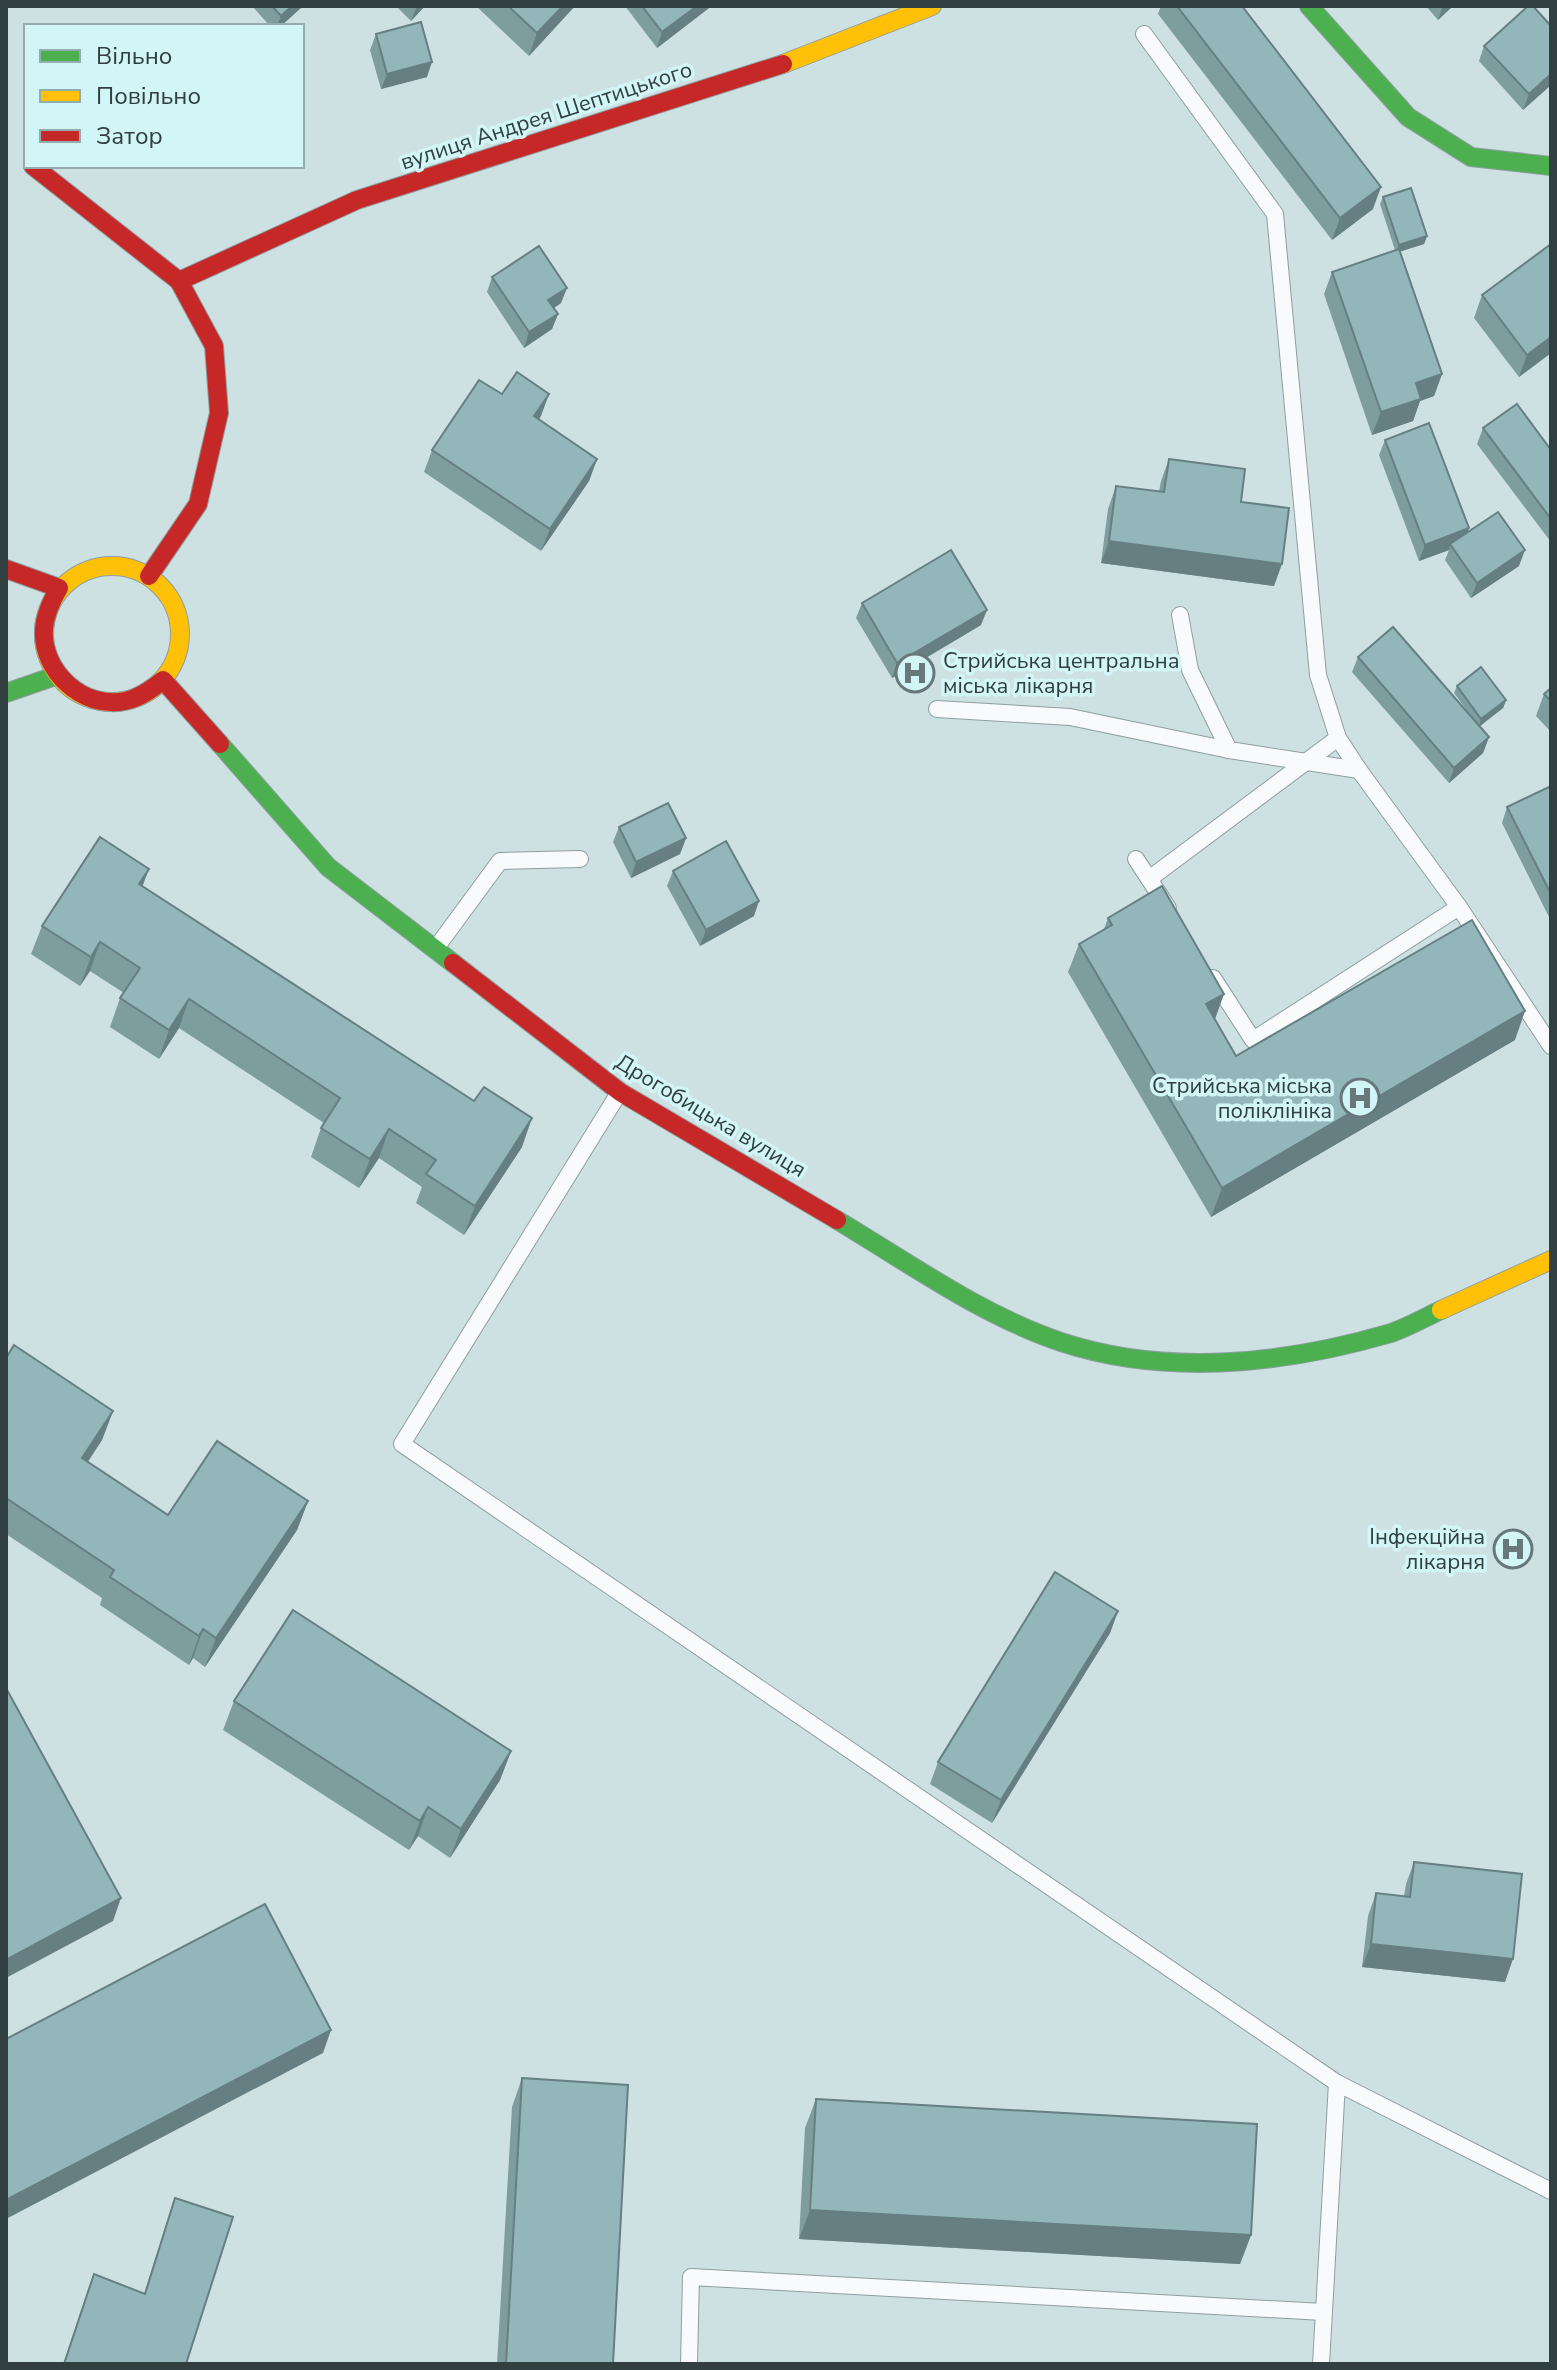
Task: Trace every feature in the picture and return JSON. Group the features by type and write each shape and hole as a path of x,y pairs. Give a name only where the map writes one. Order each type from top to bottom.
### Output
{"main road":[{"name":"вулиця Андрея Шептицького","path":"179,281 357,200 805,57 932,6"},
{"path":"1309,6 1408,117 1471,157 1551,166"},
{"path":"36,168 179,281 214,346 219,413 198,504 149,576"},
{"path":"103,566 127,567 149,576 167,592 179,625 175,660 163,680 144,695 121,702 97,701 75,692 58,675 47,655 44,631 49,608 59,588 81,573 103,566"},
{"path":"6,569 59,588"},
{"path":"6,693 58,675"},
{"name":"Дрогобицька вулиця","path":"163,680 328,867 620,1092 722,1150 977,1305 1061,1342 1135,1359 1206,1364 1292,1356 1393,1332 1551,1260"}],"lane":[{"path":"1144,34 1275,214 1318,675 1338,738 1459,907 1551,1046"},
{"path":"1180,615 1190,670 1229,750"},
{"path":"937,709 1070,717 1229,750 1359,770"},
{"path":"1149,879 1338,738"},
{"path":"435,950 500,861 580,859"},
{"path":"1136,859 1177,922"},
{"path":"1202,961 1253,1040 1459,907"},
{"path":"620,1092 402,1444 1337,2083 1551,2191"},
{"path":"1321,2364 1337,2083"},
{"path":"689,2364 691,2277 1323,2312"}],"building":[{"path":"272,6 292,6 281,16"},
{"path":"508,6 563,6 537,33"},
{"path":"642,6 697,6 662,32"},
{"path":"1177,6 1242,6 1381,187 1340,218"},
{"path":"1528,6 1533,6 1551,26 1551,74 1529,94 1484,46"},
{"path":"421,22 432,62 387,74 376,34"},
{"path":"1411,188 1427,236 1399,245 1383,197"},
{"path":"1551,244 1551,337 1527,355 1482,295"},
{"path":"539,246 567,288 548,300 558,314 529,332 492,277"},
{"path":"1399,249 1442,374 1416,383 1421,399 1381,412 1332,272"},
{"path":"517,372 549,394 534,416 597,459 550,529 432,450 479,380 502,394"},
{"path":"1517,404 1551,450 1551,519 1483,428"},
{"path":"1429,423 1469,528 1425,545 1385,440"},
{"path":"1169,459 1245,469 1241,502 1289,508 1282,564 1109,541 1116,486 1164,492"},
{"path":"1498,512 1525,550 1477,583 1450,544"},
{"path":"951,550 987,610 897,663 862,603"},
{"path":"1393,627 1489,737 1454,768 1358,657"},
{"path":"1481,667 1506,700 1481,719 1457,686"},
{"path":"1551,688 1551,701 1544,694"},
{"path":"1549,787 1551,790 1551,894 1507,807"},
{"path":"668,803 686,838 636,862 619,827"},
{"path":"100,837 149,869 139,884 474,1101 484,1087 532,1118 475,1206 426,1174 436,1160 389,1129 370,1159 321,1128 340,1098 189,999 169,1030 120,998 140,968 100,942 91,957 42,926"},
{"path":"726,841 759,901 706,930 673,871"},
{"path":"1162,886 1224,994 1206,1004 1236,1056 1472,920 1525,1011 1222,1188 1079,944 1112,925 1108,918"},
{"path":"14,1345 113,1411 82,1458 168,1515 217,1441 308,1501 216,1638 203,1629 199,1636 110,1577 114,1570 6,1498 6,1358"},
{"path":"1055,1572 1118,1611 1001,1800 938,1762"},
{"path":"293,1610 511,1751 461,1829 428,1807 420,1821 234,1701"},
{"path":"6,1688 121,1898 6,1960"},
{"path":"1414,1862 1522,1874 1513,1959 1371,1944 1376,1893 1410,1897"},
{"path":"265,1904 331,2030 6,2200 6,2039"},
{"path":"522,2078 628,2085 613,2364 506,2364"},
{"path":"816,2099 1257,2124 1251,2235 810,2210"},
{"path":"175,2198 233,2217 186,2364 64,2364 94,2274 145,2294"}],"traffic: fast":[{"path":"1309,6 1408,117 1471,157 1551,166"},
{"path":"6,693 58,675"},
{"path":"220,744 328,867 453,963"},
{"path":"837,1220 1002,1318 1061,1342 1142,1360 1226,1362 1310,1352 1391,1333 1441,1310"}],"traffic: slow":[{"path":"783,64 932,6"},
{"path":"112,566 138,571 160,586 175,608 180,634 175,660 160,682 138,697 112,702 86,697 64,682 49,660 44,634 49,608 64,586 86,571 112,566"},
{"path":"1441,1310 1551,1260"}],"traffic: jam":[{"path":"179,281 357,200 783,64"},
{"path":"36,168 179,281 214,346 219,413 198,504 149,576"},
{"path":"6,569 59,588 46,618 45,645 57,673 68,684 80,693 109,702 136,698 163,680 220,744"},
{"path":"453,963 620,1092 837,1220"}],"place":[{"name":"Стрийська центральна міська лікарня","path":"915,673"},
{"name":"Стрийська міська поліклініка","path":"1360,1098"},
{"name":"Інфекційна лікарня","path":"1513,1549"}]}
